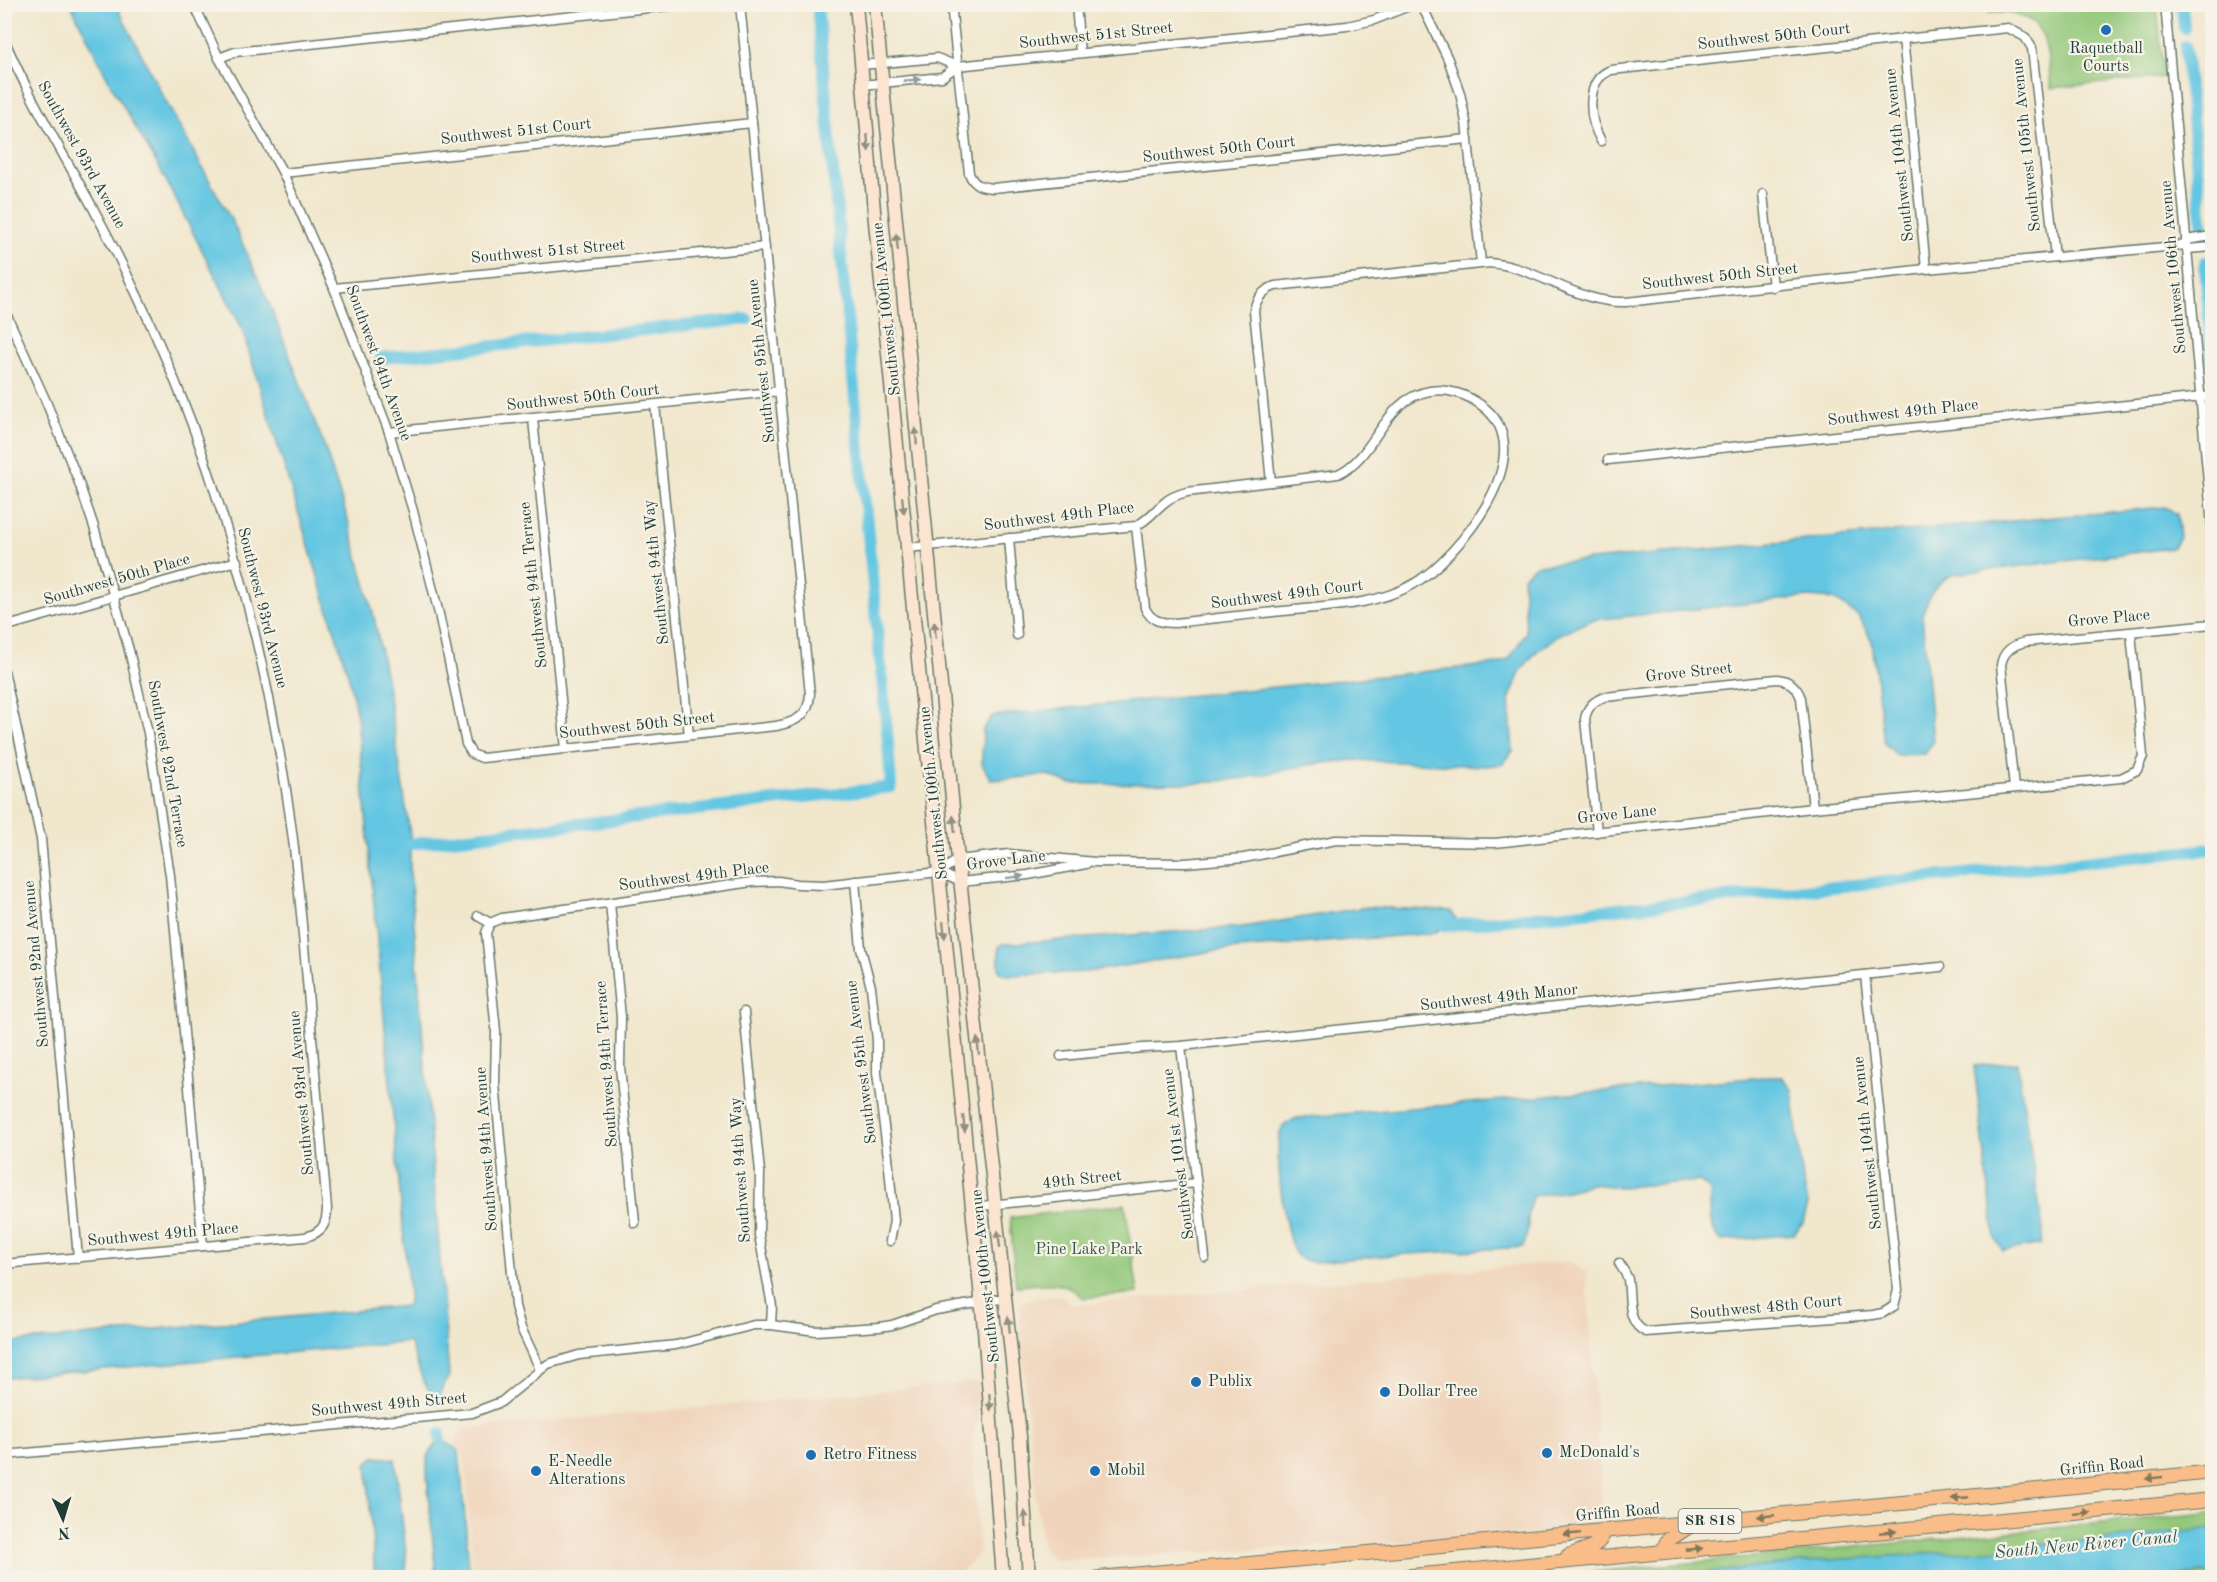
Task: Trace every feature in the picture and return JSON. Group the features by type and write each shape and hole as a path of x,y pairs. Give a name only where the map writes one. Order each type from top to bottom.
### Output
{"main road":[{"name":"Southwest 100th Avenue","path":"856,4 981,1302 1003,1578"},
{"name":"Southwest 100th Avenue","path":"875,4 960,882 1020,1436 1029,1578"},
{"name":"Griffin Road","path":"1099,1578 2212,1472"},
{"name":"SR 818","path":"1391,1578 2212,1500"},
{"path":"1662,1552 1668,1540 1695,1522"},
{"path":"1552,1562 1597,1545 1603,1538 1604,1531"}],"street":[{"name":"Southwest 94th Avenue","path":"194,4 219,58 283,173 334,288 389,432 431,583 464,738 472,754"},
{"path":"219,58 235,52 687,4"},
{"name":"Southwest 95th Avenue","path":"740,4 810,694 808,708 804,714"},
{"path":"951,4 957,66"},
{"path":"1076,4 1080,53"},
{"name":"Southwest 51st Street","path":"861,65 937,58 957,66 1347,26 1374,20 1414,4"},
{"path":"1421,4 1455,75 1464,110 1481,263"},
{"name":"Southwest 106th Avenue","path":"2165,4 2212,526"},
{"name":"Southwest 50th Court","path":"1601,141 1595,127 1592,88 1599,77 1611,70 2000,28 2008,28 2021,33"},
{"name":"Southwest 105th Avenue","path":"2021,33 2029,42 2033,54 2055,257"},
{"name":"Southwest 104th Avenue","path":"1903,38 1926,269"},
{"name":"Southwest 93rd Avenue","path":"4,39 27,87 114,247 146,315 193,427 237,561 266,683 290,815 300,901 327,1208 327,1217 322,1228"},
{"name":"Southwest 51st Street","path":"862,85 942,77 957,66"},
{"name":"Southwest 50th Court","path":"957,66 969,173 974,183 993,188 1468,139"},
{"name":"Southwest 51st Court","path":"283,173 752,123"},
{"path":"1763,195 1773,287"},
{"name":"Southwest 50th Street","path":"2187,245 2212,236"},
{"name":"Southwest 50th Street","path":"1271,482 1254,311 1257,300 1265,291 1275,286 1481,263 1512,266 1589,298 1616,303 1926,269 2187,245 2212,247"},
{"name":"Southwest 51st Street","path":"334,288 765,247"},
{"name":"Southwest 92nd Terrace","path":"4,309 45,399 78,480 115,596 146,722 165,832 203,1246"},
{"name":"Southwest 50th Court","path":"389,432 780,391"},
{"name":"Southwest 49th Place","path":"907,548 1136,526 1174,496 1201,489 1338,474 1358,461 1394,410 1417,394 1430,391 1453,392 1464,395 1487,409"},
{"path":"2201,397 2212,396"},
{"name":"Southwest 49th Place","path":"1608,460 2201,397"},
{"name":"Southwest 94th Way","path":"655,405 689,735"},
{"name":"Southwest 49th Court","path":"1136,526 1144,608 1147,614 1157,621 1175,622 1348,605 1377,599 1409,586 1436,568 1457,547 1494,491 1503,469 1503,441 1499,426 1487,409"},
{"name":"Southwest 94th Terrace","path":"532,418 566,749"},
{"path":"1008,538 1017,635"},
{"name":"Southwest 50th Place","path":"4,627 237,561"},
{"name":"Grove Place","path":"2014,788 2001,665 2003,657 2010,648 2025,642 2212,624"},
{"name":"Grove Lane","path":"939,872 958,860 1009,854 1130,864 1244,858 1336,840 1495,843 1812,808 2121,778 2133,773 2139,766 2143,751 2131,633"},
{"name":"Southwest 92nd Avenue","path":"4,671 41,839 78,1258"},
{"name":"Grove Street","path":"1597,832 1586,714 1589,707 1605,697 1785,680 1793,685 1801,698 1812,808"},
{"name":"Southwest 50th Street","path":"472,754 488,758 786,724 795,722 804,714"},
{"name":"Grove Lane","path":"939,872 960,882 1028,875 1095,862"},
{"name":"Southwest 49th Place","path":"490,922 502,918 654,895 767,881 810,885 939,872"},
{"name":"Southwest 95th Avenue","path":"855,881 861,949 870,980 877,1040 877,1073 887,1141 894,1221 890,1241"},
{"name":"Southwest 94th Terrace","path":"610,903 621,1017 620,1067 635,1223"},
{"path":"478,916 490,922"},
{"name":"Southwest 94th Avenue","path":"490,922 486,933 496,1031 495,1083 515,1306 521,1328 540,1369"},
{"name":"Southwest 49th Manor","path":"1061,1056 1181,1046 1940,967"},
{"name":"Southwest 104th Avenue","path":"1865,975 1898,1290 1897,1308"},
{"name":"Southwest 94th Way","path":"744,1012 760,1172 758,1227 772,1306 771,1324"},
{"name":"Southwest 101st Avenue","path":"1181,1046 1205,1257"},
{"name":"49th Street","path":"972,1207 1196,1183"},
{"name":"Southwest 49th Place","path":"4,1264 305,1237 313,1235 322,1228"},
{"name":"Southwest 48th Court","path":"1619,1263 1628,1277 1635,1325 1646,1332 1861,1316 1897,1308"},
{"name":"Southwest 49th Street","path":"4,1455 472,1413 501,1402 524,1385 540,1369 556,1361 579,1355 676,1345 747,1326 771,1324 816,1330 879,1327 936,1311 1006,1298"}],"shaded area":[{"path":"1569,1261 1586,1272 1604,1531 1056,1560 1044,1553 1036,1500 1019,1316 1020,1304 1026,1300 1061,1295 1072,1305"},
{"path":"977,1382 978,1419 972,1443 979,1552 959,1575 931,1578 473,1577 465,1463 462,1451 454,1444 463,1429"}],"green space":[{"path":"1988,5 2157,5 2164,77 2051,88 2048,56 2040,31 2023,16 1989,13"},
{"name":"Pine Lake Park","path":"1125,1204 1138,1293 1083,1298 1060,1285 1016,1286 1010,1218"},
{"path":"2212,1513 2212,1577 1533,1578"}],"water":[{"path":"71,5 116,5 233,223 269,303 324,445 348,520 374,617 387,684 410,834 410,872 449,1376 439,1394 434,1394 425,1384 409,1342 5,1378 5,1343 407,1306 409,1294 357,716 348,674 241,326 160,169 111,85"},
{"path":"2165,507 2177,514 2180,537 2172,548 1954,574 1937,586 1930,595 1922,615 1933,742 1925,754 1897,755 1884,743 1872,641 1859,617 1834,599 1808,597 1592,620 1560,634 1537,651 1521,670 1509,700 1513,751 1503,764 1486,766 1354,760 1313,764 1245,778 1201,783 1070,784 1048,775 991,780 982,764 983,729 992,716 1498,664 1509,659 1526,633 1523,576 1536,565"},
{"path":"1367,907 1451,911 1456,919 1434,933 1214,951 1086,972 1008,975 999,971 999,947 1003,944 1243,927"},
{"path":"2017,1062 2043,1230 2041,1244 2003,1251 1995,1239 1974,1066"},
{"path":"1782,1077 1792,1090 1808,1204 1803,1223 1794,1234 1722,1241 1711,1223 1710,1190 1699,1181 1620,1187 1591,1184 1568,1191 1533,1196 1523,1247 1315,1262 1297,1256 1288,1233 1278,1158 1279,1143 1283,1127 1297,1118"},
{"path":"440,1438 459,1451 470,1577 436,1577 427,1457"},
{"path":"374,1457 395,1459 406,1553 406,1577 375,1577 367,1464"},
{"name":"South New River Canal","path":"2212,1529 2212,1572 2164,1577 1662,1577 1829,1560 1987,1550"}],"waterway":[{"path":"410,844 891,787 817,4"},
{"path":"2182,4 2184,28"},
{"path":"2185,46 2203,230"},
{"path":"2205,262 2212,362"},
{"path":"381,358 747,319"},
{"path":"1445,926 2212,849"}],"place":[{"name":"Raquetball Courts","path":"2106,30"},
{"name":"Publix","path":"1196,1382"},
{"name":"Dollar Tree","path":"1385,1392"},
{"name":"McDonald's","path":"1547,1453"},
{"name":"Retro Fitness","path":"811,1455"},
{"name":"E-Needle Alterations","path":"536,1471"},
{"name":"Mobil","path":"1095,1471"}]}
